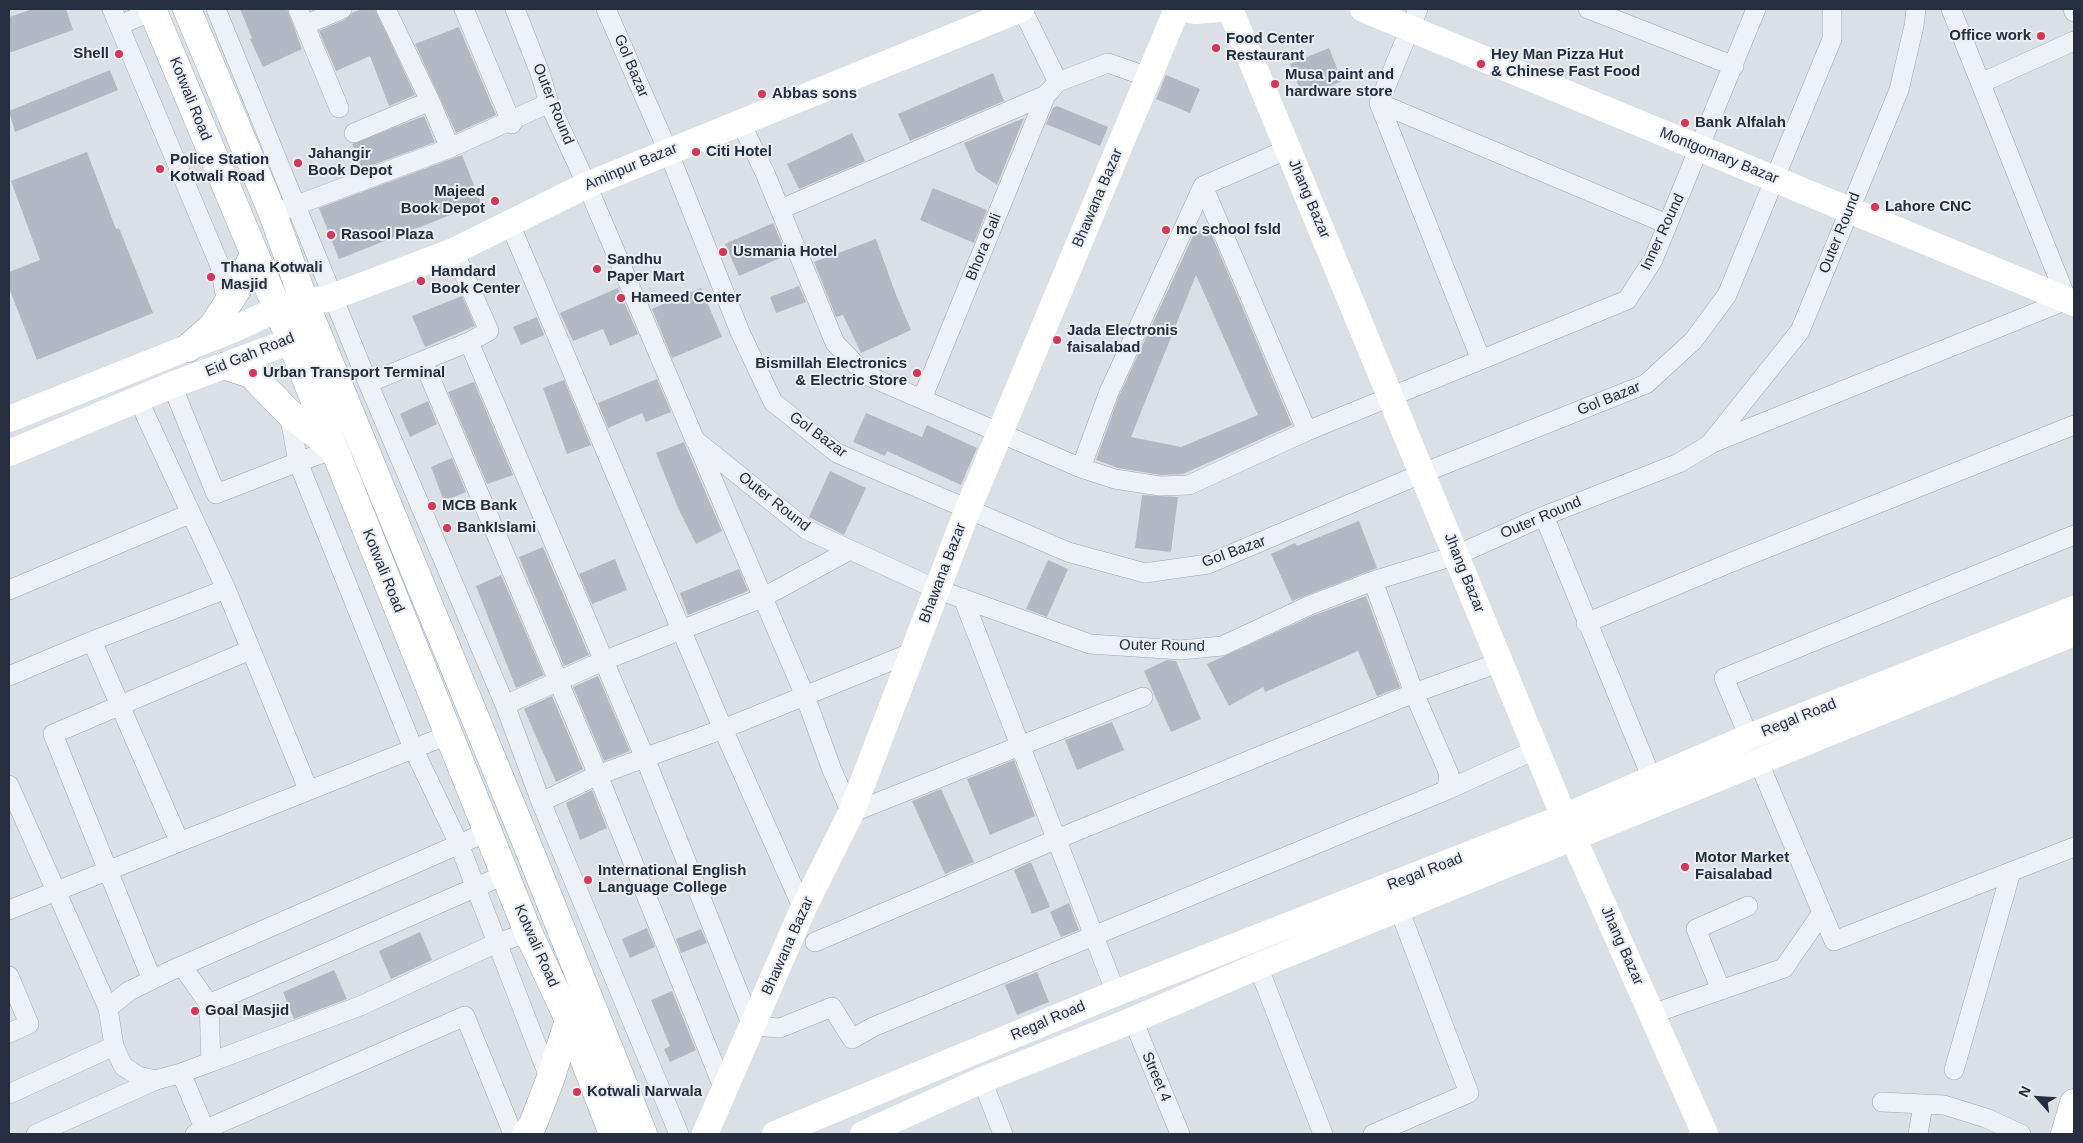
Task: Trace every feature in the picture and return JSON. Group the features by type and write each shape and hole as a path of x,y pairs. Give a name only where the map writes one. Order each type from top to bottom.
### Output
{"main road":[{"name":"Kotwali Road","path":"187,9 284,210 531,854 643,1134"},
{"name":"Kotwali Road","path":"153,10 276,310 291,341 504,875 569,1020 613,1134"},
{"path":"188,348 213,326 228,305 241,283 254,254"},
{"path":"226,366 250,374 290,413 334,449"},
{"path":"526,1134 533,1124 550,1080 569,1020"},
{"path":"2065,1134 2074,1103"}],"street":[{"path":"216,9 284,210 450,148 511,123 549,104"},
{"path":"339,108 301,17 342,9"},
{"path":"386,9 450,148"},
{"path":"464,9 511,123"},
{"name":"Outer Round","path":"515,9 540,72 549,104 587,185 695,440 807,530 936,589 1090,644 1181,650 1222,646 1308,606 1373,581 1457,555 1544,516 1678,463 1709,445 1800,331 1899,90 1914,26 1916,9"},
{"name":"Gol Bazar","path":"606,9 668,151 740,332 774,402 837,453 1068,552 1145,573 1208,564 1423,473 1646,384 1693,341 1727,295 1832,38 1832,9"},
{"name":"Bhawana Bazar","path":"704,1134 725,1092 803,909 851,813 968,509 1177,9"},
{"path":"1184,9 1195,11 1218,9"},
{"name":"Jhang Bazar","path":"1230,9 1569,827 1705,1134"},
{"name":"Montgomary Bazar","path":"1363,9 1414,18 1700,148 2070,302"},
{"path":"1588,9 1734,66"},
{"name":"Inner Round","path":"741,123 781,209 835,343 866,376 1000,431 1082,468 1115,479 1133,482 1160,486 1189,485 1307,431 1627,300 1653,260 1756,9"},
{"path":"1709,445 2070,302 1951,9"},
{"path":"153,10 115,17 220,266 228,305"},
{"path":"1009,11 1052,88"},
{"name":"Aminpur Bazar","path":"319,305 454,251 587,185 1009,11"},
{"path":"1414,18 1379,103 1481,360"},
{"path":"1981,83 2074,41"},
{"path":"781,209 1108,63 1148,78"},
{"name":"Bhora Gali","path":"922,399 1052,88"},
{"path":"354,133 430,101"},
{"path":"1379,103 1667,224"},
{"path":"1082,468 1109,392 1203,186 1288,149"},
{"path":"1203,186 1307,431"},
{"path":"510,224 682,631 803,909"},
{"path":"368,383 469,342 490,331 454,251"},
{"path":"220,266 254,254"},
{"path":"319,305 368,383 505,705 541,802 679,1134"},
{"name":"Eid Gah Road","path":"9,419 188,348 276,310 319,305"},
{"name":"Eid Gah Road","path":"9,453 172,385 291,341 319,305"},
{"path":"469,342 602,661 645,758 752,1026 780,1028 832,1007 852,1039 873,1026 1447,790 1537,749"},
{"path":"423,361 598,775 725,1092"},
{"path":"172,385 216,494 334,449"},
{"path":"138,399 189,514 226,589 308,789"},
{"path":"290,413 298,462 412,748 459,844 475,888 499,943 550,1080"},
{"path":"1586,623 1704,573 2074,425"},
{"path":"695,440 805,696 832,770 851,813 1143,697"},
{"path":"9,590 189,514"},
{"path":"1544,516 1586,623 1652,779"},
{"path":"1749,737 1724,678 2074,535"},
{"path":"505,705 602,661 762,598 850,550"},
{"path":"1373,581 1414,693 1449,774 1447,790"},
{"path":"9,676 92,641 226,589"},
{"path":"963,598 1116,993"},
{"name":"Regal Road","path":"880,1131 982,1080 1399,909 1569,827 1652,779 1749,737 2074,609"},
{"name":"Regal Road","path":"775,1134 1116,993 1569,827 1759,763 2074,633"},
{"path":"92,641 178,841"},
{"path":"152,980 53,734 250,650"},
{"path":"541,802 598,775 724,729 913,652"},
{"path":"815,942 1057,839 1414,693 1501,662"},
{"path":"9,910 308,789 448,735"},
{"path":"1759,763 1834,941 2074,847"},
{"path":"9,786 108,1008 114,1046 123,1066 138,1076 156,1080"},
{"path":"108,1008 129,991 182,966 487,832"},
{"path":"1954,1070 2011,872"},
{"path":"209,1004 504,875"},
{"path":"1721,990 1696,930 1748,906"},
{"path":"1373,1134 1469,1093 1399,909"},
{"path":"1652,1014 1784,968 1822,912"},
{"path":"36,1134 156,1080 181,1074 360,1006 499,943 528,932"},
{"path":"182,966 209,1004 211,1062"},
{"path":"1258,966 1323,1134"},
{"path":"9,976 29,1024 9,1033"},
{"path":"181,1074 200,1132 465,1016 513,1134"},
{"name":"Street 4","path":"1132,1020 1180,1134"},
{"path":"9,1094 114,1046"},
{"path":"982,1080 1004,1134"},
{"path":"1882,1102 1944,1105 1986,1118 2021,1134"},
{"path":"1918,1134 1923,1105"}],"building":[{"path":"33,9 66,9 73,30 9,53 9,17"},
{"path":"240,9 287,9 302,49 263,67 250,39 252,38"},
{"path":"362,9 375,9 415,95 389,106 370,56 336,71 319,31 346,19 352,13"},
{"path":"459,27 496,115 456,133 415,44"},
{"path":"1329,48 1342,81 1303,97 1290,64"},
{"path":"110,70 118,90 15,132 9,111"},
{"path":"993,73 1004,101 910,141 898,114"},
{"path":"1166,75 1200,89 1190,113 1156,99"},
{"path":"1057,106 1108,127 1100,146 1046,124 1053,108"},
{"path":"424,116 435,142 362,169 352,144"},
{"path":"1024,118 997,185 976,171 964,143"},
{"path":"852,133 865,161 799,189 787,164"},
{"path":"87,152 116,229 119,228 153,313 37,360 9,288 9,272 40,260 11,181"},
{"path":"462,155 481,203 339,259 319,208"},
{"path":"933,188 987,210 974,243 920,220"},
{"path":"773,223 787,255 739,276 725,244"},
{"path":"1208,226 1292,425 1183,474 1161,475 1118,468 1096,460 1119,396 1194,234","holes":["1196,275 1258,415 1181,447 1131,437"]},
{"path":"876,239 911,330 861,353 843,315 836,317 814,262"},
{"path":"799,286 806,302 776,313 770,297"},
{"path":"618,288 638,334 610,346 603,329 573,341 560,313"},
{"path":"701,288 722,337 672,358 652,309"},
{"path":"462,296 475,326 425,347 412,316"},
{"path":"537,317 544,335 521,345 513,327"},
{"path":"657,379 671,412 646,422 642,413 608,428 598,403"},
{"path":"564,380 591,445 567,454 543,388"},
{"path":"474,382 513,475 487,484 448,392"},
{"path":"428,401 437,424 410,437 400,414"},
{"path":"866,413 922,437 927,425 977,448 961,485 887,451 885,456 853,442"},
{"path":"684,442 722,531 696,544 678,508 656,453"},
{"path":"452,458 466,492 444,501 431,467"},
{"path":"830,471 866,488 844,535 809,517"},
{"path":"1142,495 1178,497 1171,552 1135,548"},
{"path":"1359,521 1377,568 1292,601 1271,554 1295,543 1297,546"},
{"path":"543,547 589,655 564,666 519,557"},
{"path":"615,559 627,590 592,604 579,574"},
{"path":"1048,560 1068,569 1047,617 1026,609"},
{"path":"739,569 748,591 688,615 680,593"},
{"path":"501,575 544,675 516,688 476,586"},
{"path":"1366,596 1400,687 1377,696 1358,651 1265,692 1263,687 1229,706 1207,664 1312,616"},
{"path":"1167,660 1176,661 1201,719 1171,732 1144,671"},
{"path":"598,676 630,751 604,761 573,687"},
{"path":"552,696 583,769 556,782 524,709"},
{"path":"1112,722 1124,750 1077,770 1065,740"},
{"path":"1014,760 1035,816 990,835 967,779"},
{"path":"941,789 974,862 945,874 912,801"},
{"path":"592,790 607,828 580,840 566,803"},
{"path":"1031,862 1050,907 1032,914 1014,870"},
{"path":"1069,903 1079,930 1061,937 1050,912"},
{"path":"647,928 655,947 630,958 622,939"},
{"path":"701,929 707,943 681,953 676,939"},
{"path":"420,932 432,960 391,979 379,951"},
{"path":"334,970 347,999 294,1019 283,992"},
{"path":"1037,972 1049,1002 1017,1015 1005,985"},
{"path":"672,991 696,1050 670,1062 664,1049 670,1046 651,1000"}],"place":[{"name":"Office work","path":"2041,36"},
{"name":"Food Center Restaurant","path":"1216,48"},
{"name":"Shell","path":"119,54"},
{"name":"Hey Man Pizza Hut & Chinese Fast Food","path":"1481,64"},
{"name":"Musa paint and hardware store","path":"1275,84"},
{"name":"Abbas sons","path":"762,94"},
{"name":"Bank Alfalah","path":"1685,123"},
{"name":"Citi Hotel","path":"696,152"},
{"name":"Jahangir Book Depot","path":"298,163"},
{"name":"Police Station Kotwali Road","path":"160,169"},
{"name":"Majeed Book Depot","path":"495,201"},
{"name":"Lahore CNC","path":"1875,207"},
{"name":"mc school fsld","path":"1166,230"},
{"name":"Rasool Plaza","path":"331,235"},
{"name":"Usmania Hotel","path":"723,252"},
{"name":"Sandhu Paper Mart","path":"597,269"},
{"name":"Thana Kotwali Masjid","path":"211,277"},
{"name":"Hamdard Book Center","path":"421,281"},
{"name":"Hameed Center","path":"621,298"},
{"name":"Jada Electronis faisalabad","path":"1057,340"},
{"name":"Urban Transport Terminal","path":"253,373"},
{"name":"Bismillah Electronics & Electric Store","path":"917,373"},
{"name":"MCB Bank","path":"432,506"},
{"name":"BankIslami","path":"447,528"},
{"name":"Motor Market Faisalabad","path":"1685,867"},
{"name":"International English Language College","path":"588,880"},
{"name":"Goal Masjid","path":"195,1011"},
{"name":"Kotwali Narwala","path":"577,1092"}]}
